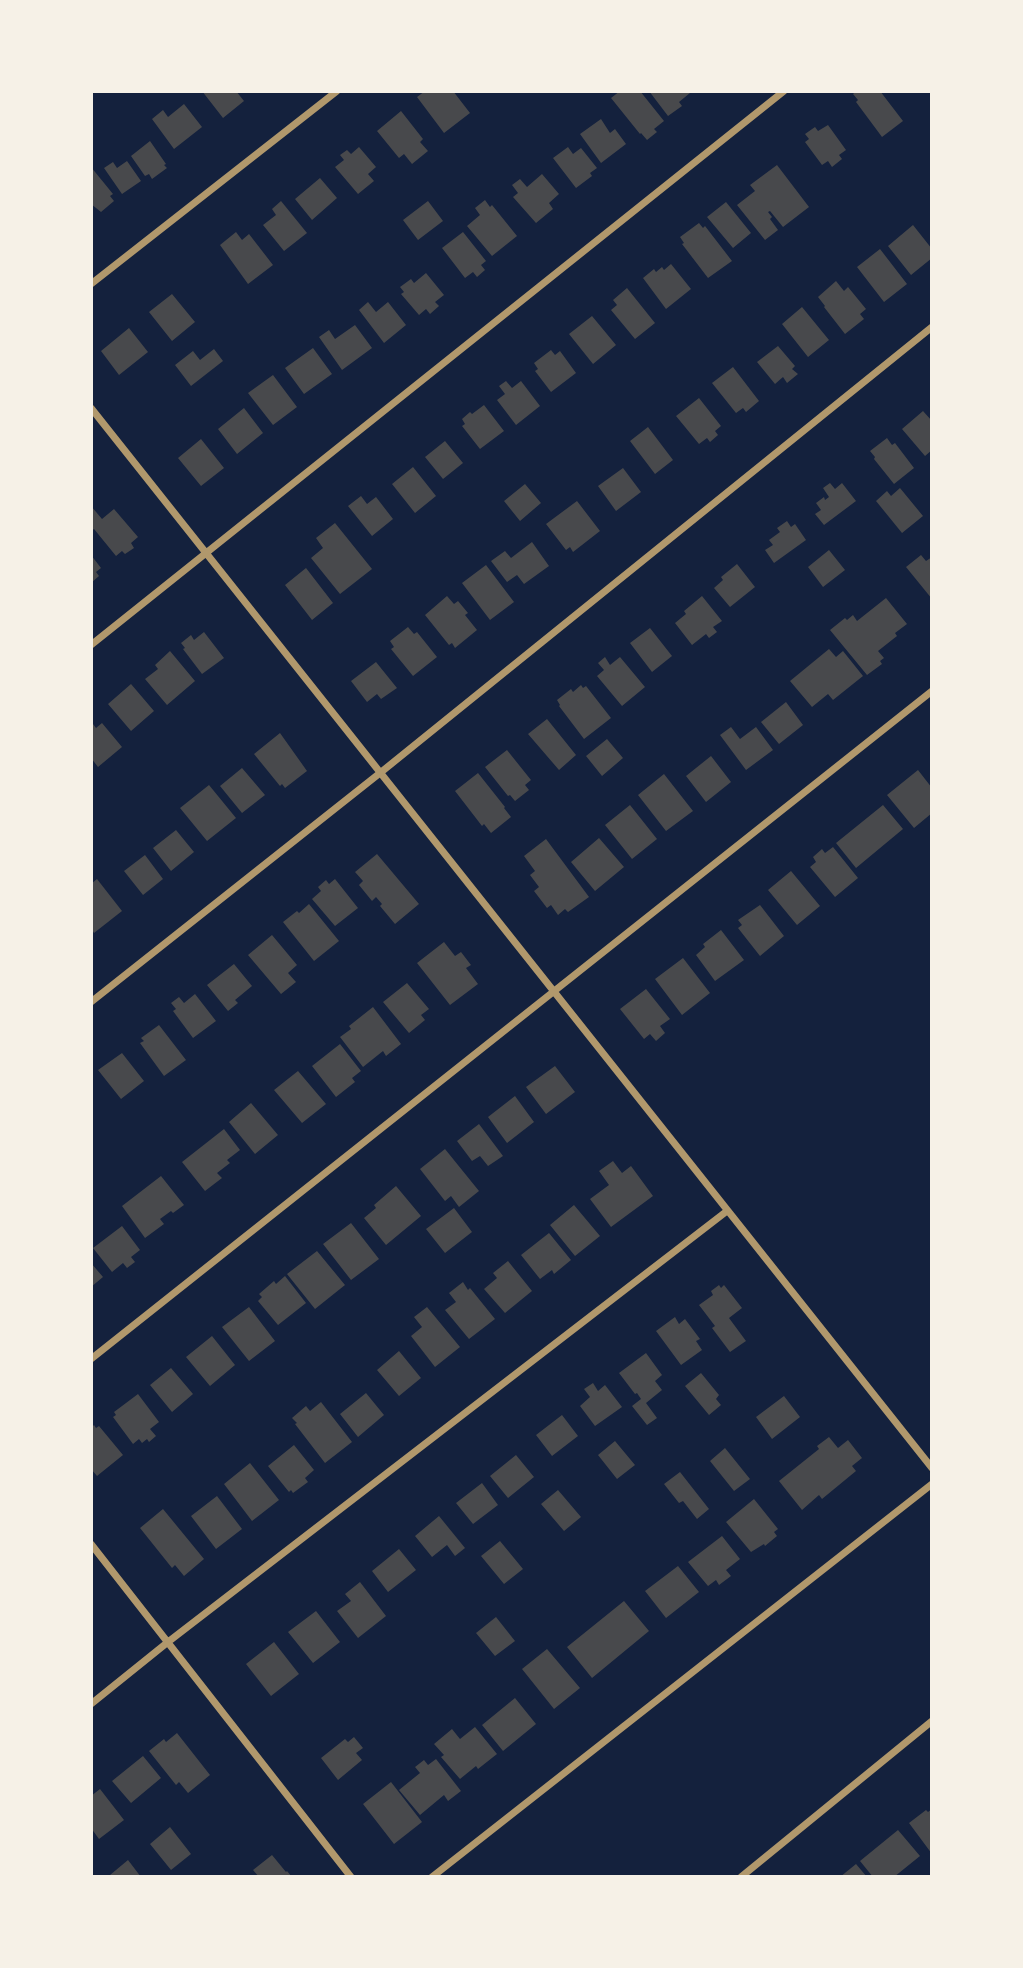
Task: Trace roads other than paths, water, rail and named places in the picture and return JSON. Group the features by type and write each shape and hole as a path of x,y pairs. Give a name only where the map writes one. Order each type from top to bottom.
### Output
{"street":[{"path":"91,284 337,91"},
{"path":"91,645 784,91"},
{"path":"91,1002 380,773 932,327"},
{"path":"91,408 932,1468"},
{"path":"91,1359 932,691"},
{"path":"91,1704 727,1211"},
{"path":"432,1877 932,1484"},
{"path":"91,1544 351,1877"},
{"path":"741,1877 932,1721"}]}
